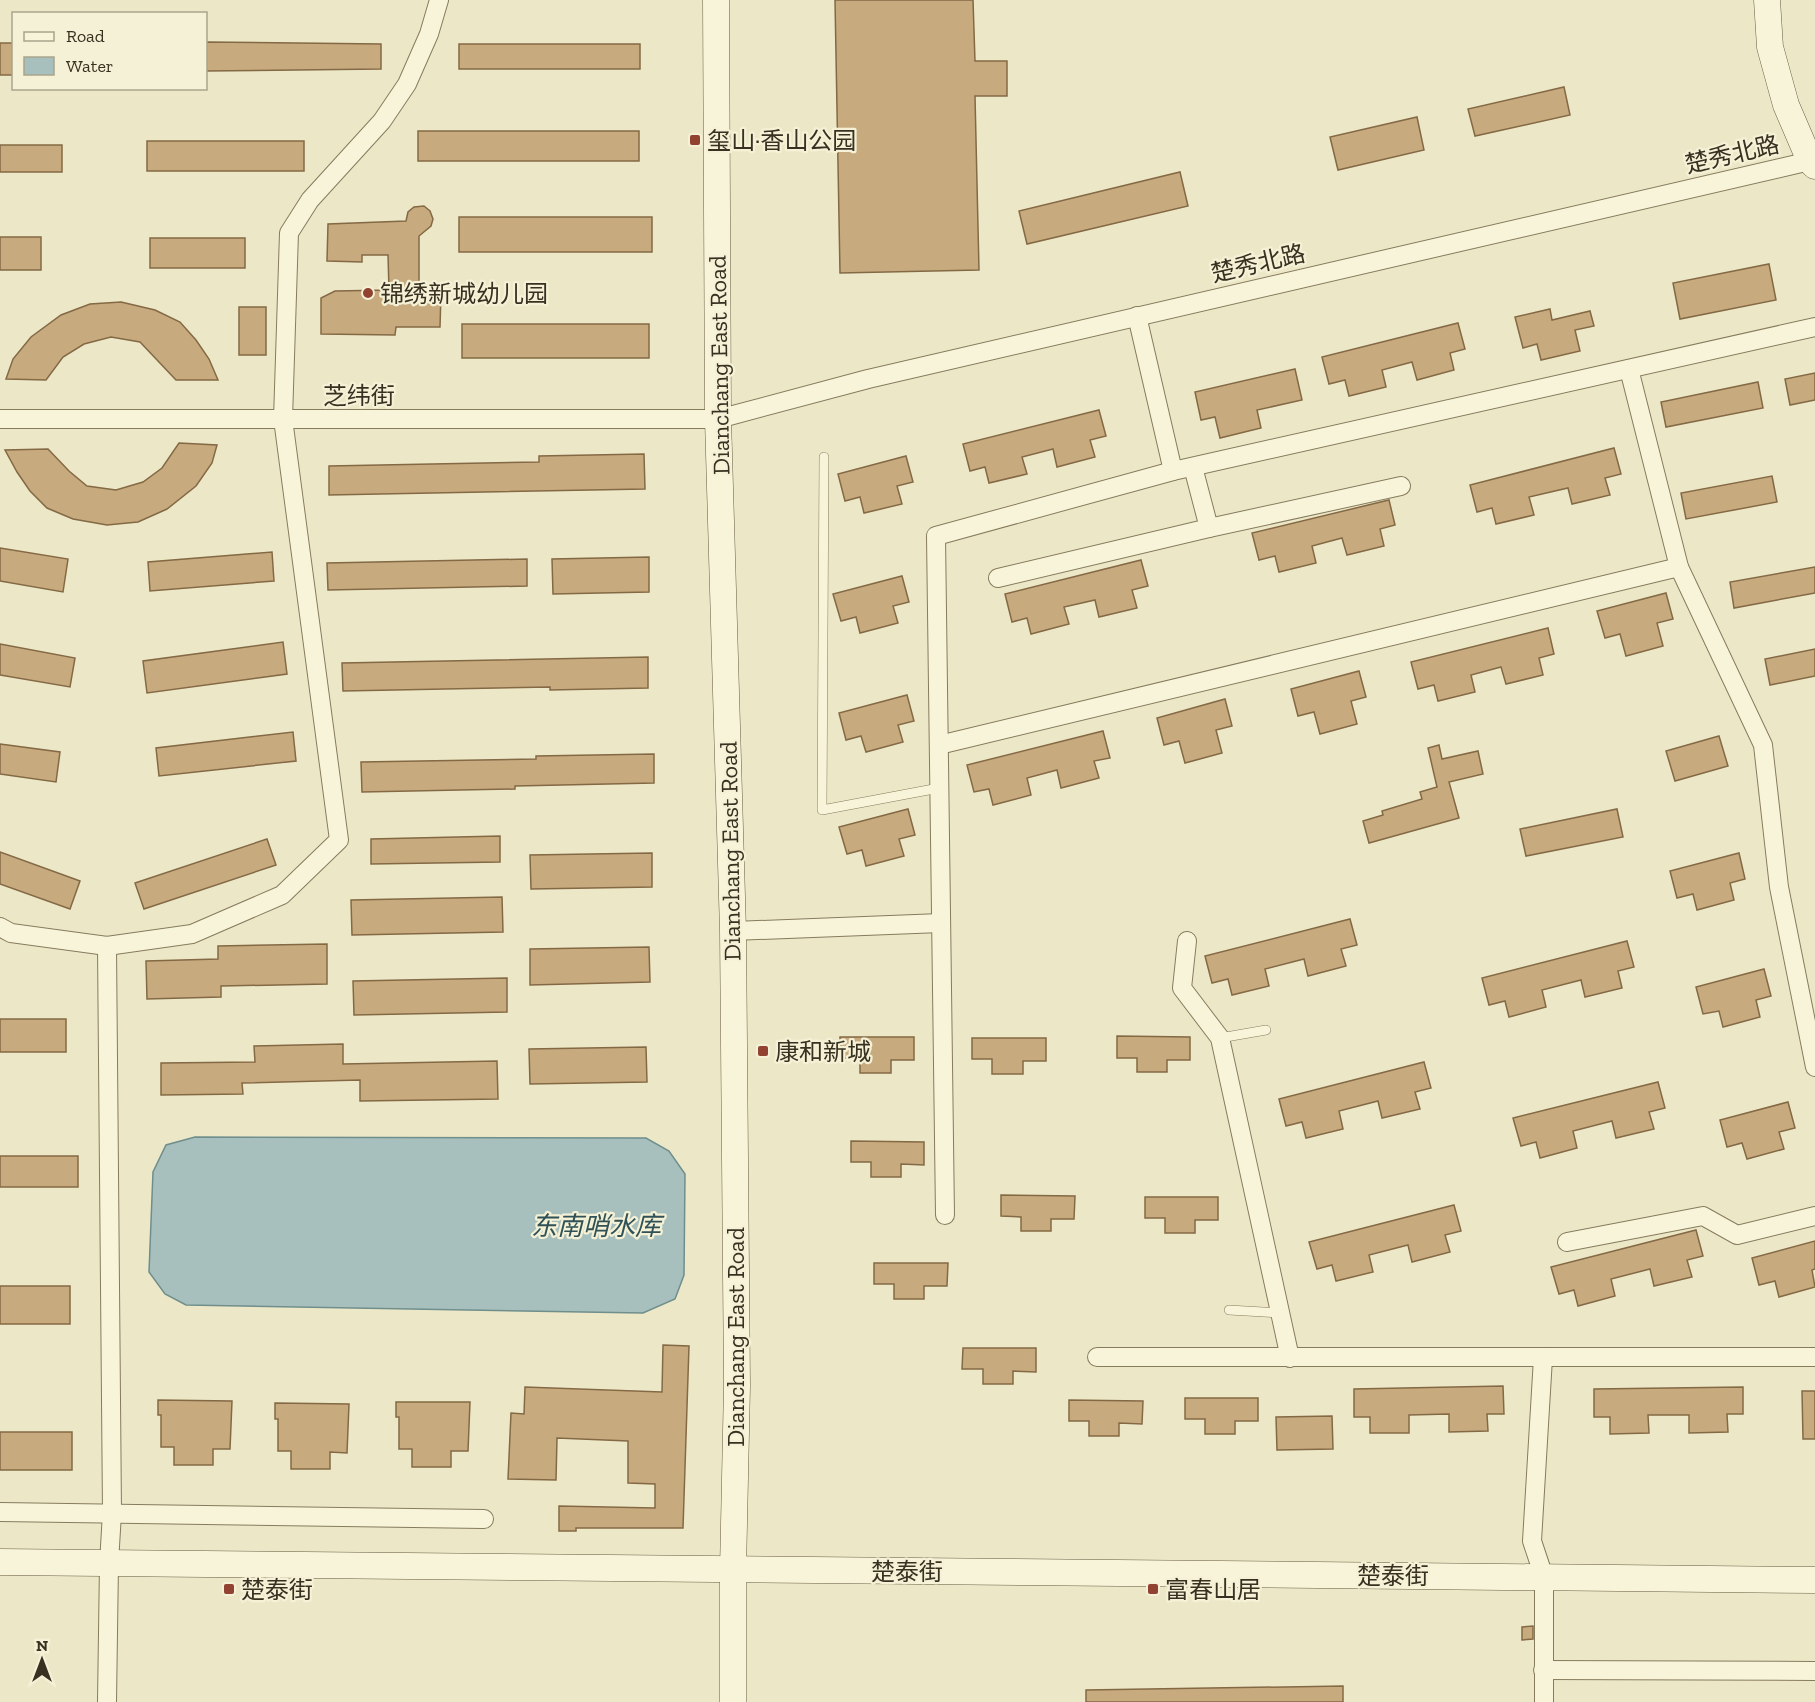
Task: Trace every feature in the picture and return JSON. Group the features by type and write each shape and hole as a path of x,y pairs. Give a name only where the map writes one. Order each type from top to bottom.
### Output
{"street":[{"path":"0,927 11,933 107,946 192,934 282,895 339,840 283,418 289,233 310,200 382,121 407,84 429,34 439,0"},
{"name":"Dianchang East Road","path":"716,0 718,418 733,931 737,1386 733,1702"},
{"path":"1767,0 1770,47 1786,105 1813,163"},
{"name":"楚秀北路","path":"718,418 868,379 1137,316 1813,163"},
{"path":"1137,316 1173,471"},
{"path":"945,1215 936,536 1173,471 1815,327"},
{"path":"1629,369 1679,567 1763,745 1779,887 1815,1067"},
{"name":"芝纬街","path":"0,419 718,418"},
{"path":"1193,467 1209,528"},
{"path":"998,578 1401,486"},
{"path":"939,745 1679,567"},
{"path":"733,931 941,923"},
{"path":"1187,941 1182,988 1220,1038 1290,1358"},
{"path":"107,946 112,1513 107,1702"},
{"path":"1567,1242 1703,1216 1737,1235 1815,1216"},
{"path":"1098,1357 1815,1357"},
{"path":"1543,1358 1532,1541 1544,1577 1544,1702"},
{"path":"0,1512 484,1519"},
{"name":"楚泰街","path":"0,1562 1815,1580"},
{"path":"1543,1670 1815,1671"}],"lane":[{"path":"824,457 822,810 939,788"},
{"path":"1220,1038 1266,1030"},
{"path":"1229,1310 1280,1313"}],"water":[{"name":"东南哨水库","path":"195,1137 646,1138 669,1151 685,1174 684,1275 675,1299 643,1313 186,1305 165,1294 149,1272 153,1172 166,1145"}],"building":[{"path":"835,0 973,0 975,61 1007,61 1007,96 975,96 979,270 840,273"},
{"path":"207,42 381,44 381,69 207,71"},
{"path":"0,43 12,43 12,75 0,75"},
{"path":"459,44 640,44 640,69 459,69"},
{"path":"1564,87 1570,115 1475,136 1468,109"},
{"path":"1417,117 1424,150 1338,170 1330,137"},
{"path":"418,131 639,131 639,161 418,161"},
{"path":"147,141 304,141 304,171 147,171"},
{"path":"0,145 62,145 62,172 0,172"},
{"path":"1180,172 1188,206 1027,244 1019,211"},
{"path":"424,206 430,211 433,219 431,226 419,236 419,293 441,293 440,327 396,327 395,335 321,334 321,298 335,291 389,290 388,255 362,255 362,262 327,261 328,224 406,221 408,212 414,207"},
{"path":"459,217 652,217 652,252 459,252"},
{"path":"0,237 41,237 41,270 0,270"},
{"path":"150,238 245,238 245,268 150,268"},
{"path":"1769,264 1776,300 1680,319 1673,283"},
{"path":"121,302 155,310 180,322 209,359 218,380 176,380 140,342 111,337 84,344 63,357 46,380 6,379 13,359 31,337 61,315 90,304"},
{"path":"239,307 266,307 266,355 239,355"},
{"path":"1550,309 1552,320 1590,311 1594,326 1575,330 1580,351 1541,360 1537,344 1523,348 1515,317"},
{"path":"1458,323 1465,349 1450,353 1454,370 1417,380 1412,362 1382,370 1386,387 1349,396 1345,380 1329,384 1322,357"},
{"path":"462,324 649,324 649,358 462,358"},
{"path":"1295,369 1302,400 1257,410 1261,428 1220,438 1215,417 1201,420 1195,392"},
{"path":"1815,373 1815,400 1790,405 1785,379"},
{"path":"1758,382 1763,408 1666,427 1661,402"},
{"path":"1099,410 1106,436 1090,440 1095,457 1057,467 1053,449 1022,457 1027,474 989,483 985,467 970,471 963,444"},
{"path":"179,443 217,445 212,463 196,486 167,509 138,522 107,525 73,519 47,508 30,491 5,450 48,449 87,486 116,490 143,482 162,468"},
{"path":"1614,448 1621,474 1605,478 1610,495 1572,504 1568,488 1529,497 1534,515 1496,524 1492,508 1477,512 1470,485"},
{"path":"644,454 645,489 329,495 329,466 539,462 539,456"},
{"path":"906,456 913,482 897,486 902,504 864,513 860,497 845,501 838,474"},
{"path":"1772,476 1777,502 1686,519 1681,493"},
{"path":"1389,500 1395,525 1380,529 1384,546 1347,555 1342,538 1312,546 1316,563 1279,572 1275,556 1259,560 1252,533"},
{"path":"0,548 68,559 63,592 0,581"},
{"path":"272,552 274,581 150,591 148,562"},
{"path":"649,557 649,592 553,594 552,559"},
{"path":"527,559 527,586 328,590 327,563"},
{"path":"1141,560 1148,586 1132,590 1137,608 1099,617 1095,600 1064,607 1069,624 1031,634 1027,618 1012,622 1005,594"},
{"path":"1815,567 1815,593 1734,608 1730,582"},
{"path":"902,576 909,602 893,606 898,623 860,633 856,617 841,621 833,594"},
{"path":"1666,593 1673,619 1657,623 1663,646 1626,656 1620,634 1605,638 1597,611"},
{"path":"1548,628 1554,654 1539,658 1543,675 1506,684 1501,667 1471,675 1475,692 1438,701 1434,685 1418,689 1411,662"},
{"path":"283,642 287,674 147,693 143,661"},
{"path":"0,644 75,658 70,687 0,675"},
{"path":"1815,649 1815,676 1770,685 1765,659"},
{"path":"648,657 648,688 550,690 550,687 343,691 342,663"},
{"path":"1359,671 1366,697 1351,701 1357,724 1320,734 1314,712 1298,716 1291,689"},
{"path":"907,695 914,721 898,725 903,742 866,752 861,736 846,740 839,713"},
{"path":"1225,699 1232,726 1216,730 1222,753 1185,763 1179,741 1164,745 1157,718"},
{"path":"1103,731 1110,758 1094,761 1099,778 1061,788 1057,770 1027,778 1031,795 993,805 989,789 974,792 967,765"},
{"path":"293,732 296,761 159,776 156,748"},
{"path":"1719,736 1728,766 1675,781 1666,751"},
{"path":"0,744 60,752 56,782 0,774"},
{"path":"1439,745 1442,759 1478,751 1483,774 1449,782 1459,818 1369,843 1363,821 1383,815 1382,811 1422,799 1420,792 1437,787 1428,748"},
{"path":"654,754 654,783 362,792 361,762"},
{"path":"908,809 915,835 899,839 904,856 866,866 862,850 847,854 839,827"},
{"path":"1617,809 1623,837 1526,856 1520,829"},
{"path":"500,836 500,862 371,864 371,839"},
{"path":"267,839 276,865 144,909 135,883"},
{"path":"0,852 80,881 70,909 0,884"},
{"path":"652,853 652,887 531,889 530,855"},
{"path":"1739,853 1745,879 1730,883 1734,900 1697,910 1693,894 1677,898 1670,871"},
{"path":"502,897 503,932 352,935 351,900"},
{"path":"1350,919 1357,945 1341,949 1346,966 1308,976 1304,959 1265,969 1269,986 1232,995 1228,979 1212,983 1205,956"},
{"path":"1627,941 1634,967 1618,971 1622,988 1585,997 1581,980 1542,990 1546,1007 1509,1017 1505,1001 1489,1005 1482,978"},
{"path":"327,944 327,984 221,986 221,997 147,999 146,961 218,959 218,946"},
{"path":"649,947 650,982 530,985 530,949"},
{"path":"1764,969 1771,996 1756,1000 1760,1017 1723,1027 1719,1011 1703,1014 1696,987"},
{"path":"507,978 507,1012 354,1015 353,981"},
{"path":"0,1019 66,1019 66,1052 0,1052"},
{"path":"1117,1036 1190,1037 1190,1060 1167,1060 1167,1072 1137,1072 1137,1058 1117,1058"},
{"path":"840,1037 914,1037 914,1060 891,1060 891,1073 860,1073 860,1058 840,1058"},
{"path":"972,1038 1046,1038 1046,1061 1023,1061 1023,1074 992,1074 992,1059 972,1059"},
{"path":"343,1044 343,1064 497,1061 498,1099 360,1101 360,1080 242,1083 243,1094 161,1095 161,1063 255,1062 254,1046"},
{"path":"646,1047 647,1082 530,1084 529,1049"},
{"path":"1424,1062 1431,1088 1415,1092 1420,1109 1382,1118 1378,1101 1339,1111 1343,1129 1306,1138 1302,1122 1286,1126 1279,1099"},
{"path":"1658,1082 1665,1108 1649,1112 1654,1129 1616,1138 1612,1121 1573,1131 1577,1148 1540,1158 1536,1142 1521,1146 1513,1118"},
{"path":"1788,1102 1795,1128 1779,1132 1784,1149 1747,1159 1742,1143 1727,1147 1720,1120"},
{"path":"851,1141 924,1142 924,1165 901,1164 901,1177 871,1177 871,1162 851,1162"},
{"path":"0,1156 78,1156 78,1187 0,1187"},
{"path":"1001,1195 1075,1196 1074,1219 1051,1219 1051,1231 1021,1231 1021,1217 1001,1216"},
{"path":"1145,1197 1218,1197 1218,1220 1195,1220 1195,1233 1165,1233 1165,1218 1145,1218"},
{"path":"1454,1205 1461,1231 1445,1235 1450,1252 1412,1262 1408,1245 1369,1255 1373,1272 1336,1281 1332,1265 1317,1269 1309,1242"},
{"path":"1696,1230 1703,1256 1687,1260 1692,1277 1654,1286 1650,1269 1611,1279 1615,1296 1578,1306 1574,1290 1559,1294 1551,1267"},
{"path":"1815,1241 1815,1269 1812,1270 1815,1287 1779,1297 1775,1281 1759,1285 1752,1258"},
{"path":"874,1263 948,1263 947,1286 924,1286 924,1299 894,1299 894,1284 874,1284"},
{"path":"0,1286 70,1286 70,1324 0,1324"},
{"path":"663,1345 689,1346 683,1528 576,1528 576,1531 559,1531 559,1506 655,1508 655,1484 628,1483 628,1441 557,1438 556,1480 508,1479 511,1413 524,1414 525,1387 662,1392"},
{"path":"963,1348 1036,1348 1036,1372 1013,1371 1013,1384 983,1384 983,1369 962,1369"},
{"path":"1503,1386 1504,1414 1487,1414 1488,1431 1449,1432 1449,1414 1409,1415 1409,1433 1370,1433 1370,1417 1354,1417 1354,1389"},
{"path":"1743,1387 1743,1414 1727,1414 1728,1432 1689,1433 1689,1415 1648,1415 1649,1433 1610,1434 1610,1417 1594,1417 1594,1389"},
{"path":"1802,1391 1815,1391 1815,1439 1803,1439"},
{"path":"1185,1398 1258,1398 1258,1421 1235,1421 1235,1434 1205,1434 1205,1419 1185,1419"},
{"path":"158,1400 232,1401 230,1449 213,1449 213,1465 174,1465 174,1447 161,1447 161,1415 158,1415"},
{"path":"1069,1400 1143,1401 1142,1424 1119,1423 1119,1436 1089,1436 1089,1421 1069,1421"},
{"path":"396,1402 470,1402 468,1451 451,1451 451,1467 412,1467 412,1449 399,1449 399,1417 396,1417"},
{"path":"275,1403 349,1404 347,1453 330,1452 330,1469 291,1469 291,1451 278,1451 278,1419 275,1419"},
{"path":"1332,1416 1333,1449 1277,1450 1276,1417"},
{"path":"0,1432 72,1432 72,1470 0,1470"},
{"path":"1533,1626 1533,1639 1522,1640 1522,1627"},
{"path":"1343,1686 1343,1702 1086,1702 1086,1690"}],"place":[{"name":"玺山·香山公园","path":"695,140"},
{"name":"锦绣新城幼儿园","path":"368,293"},
{"name":"康和新城","path":"763,1051"},
{"name":"楚泰街","path":"229,1589"},
{"name":"富春山居","path":"1153,1589"}]}
